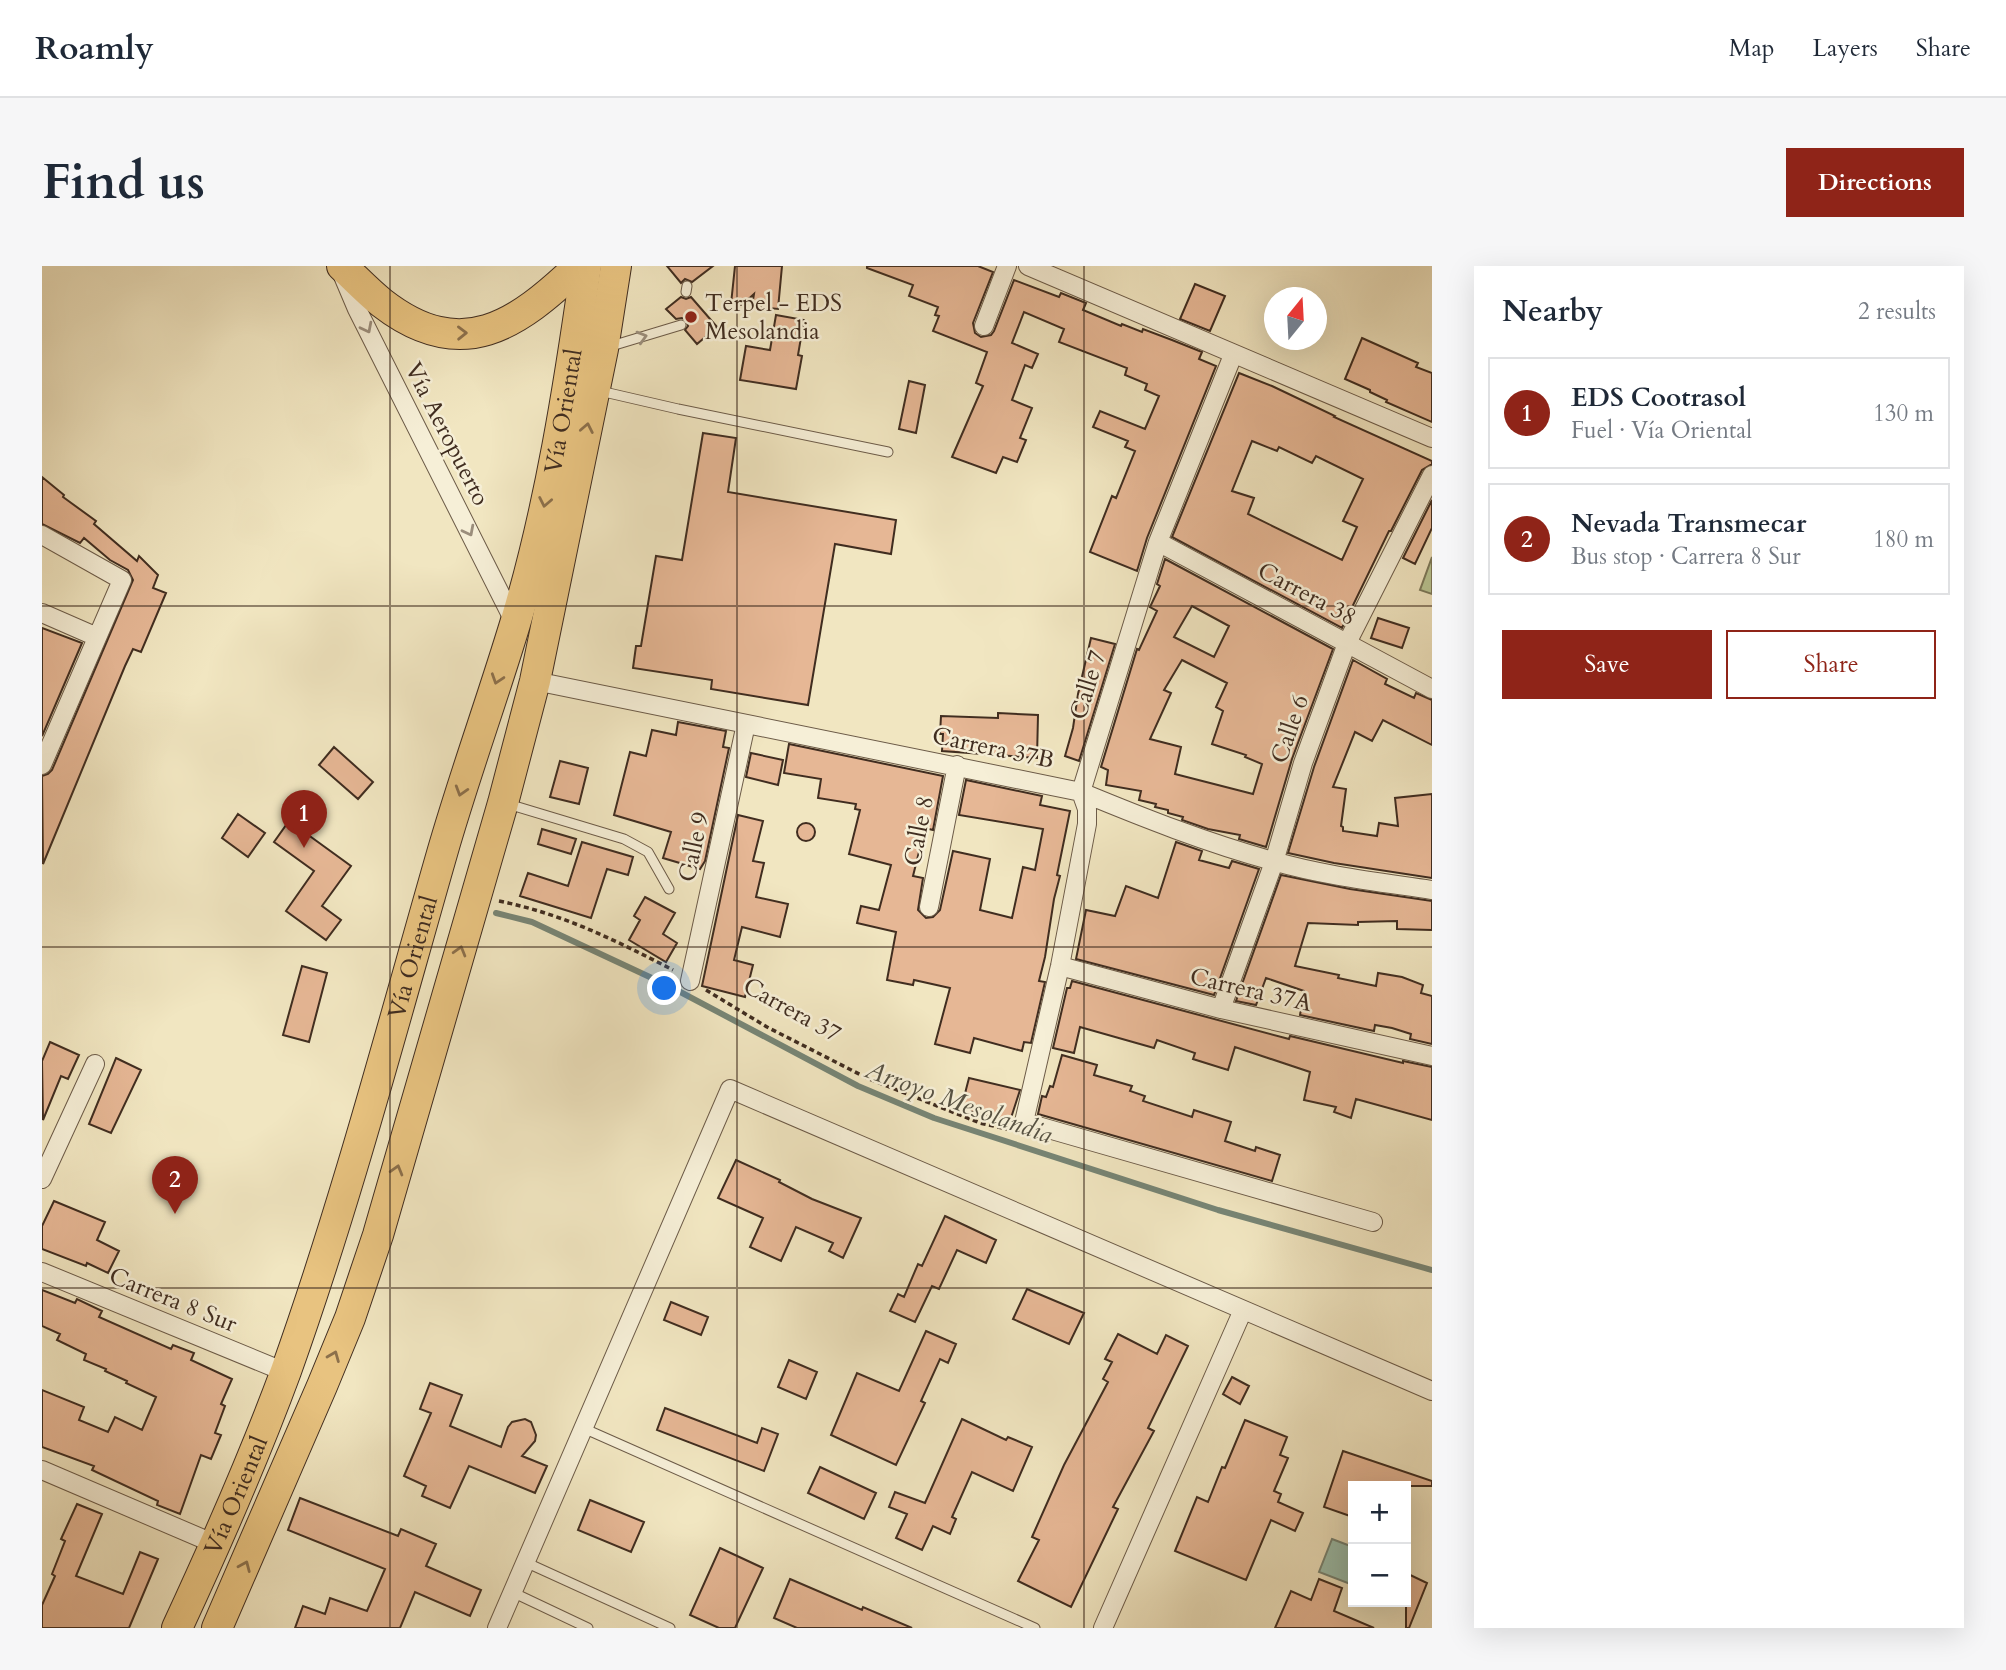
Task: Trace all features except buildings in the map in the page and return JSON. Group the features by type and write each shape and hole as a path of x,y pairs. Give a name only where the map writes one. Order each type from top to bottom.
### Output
{"highway":[{"path":"340,266 381,302 403,317 427,328 452,334 495,328 516,319 579,266"},
{"name":"Vía Oriental","path":"177,1628 215,1544 285,1372 366,1124 444,848 515,623 541,527 576,337 586,266"},
{"name":"Vía Oriental","path":"217,1628 350,1318 378,1235 503,803 535,681 603,349 616,266"}],"street":[{"name":"Vía Aeropuerto","path":"340,266 363,321 515,623"},
{"path":"984,326 1007,266"},
{"path":"1028,266 1432,438"},
{"name":"Calle 7","path":"1024,1122 1060,966 1087,824 1087,809 1081,792 1158,542 1233,355"},
{"name":"Calle 6","path":"1221,1009 1274,862 1303,763 1347,643 1432,475"},
{"path":"42,535 122,580 42,765"},
{"name":"Carrera 38","path":"1158,542 1432,689"},
{"path":"42,613 97,638"},
{"name":"Carrera 37B","path":"535,681 1081,792 1159,824 1274,862 1333,876 1432,890"},
{"name":"Calle 9","path":"690,981 746,724"},
{"name":"Calle 8","path":"929,907 957,765"},
{"name":"Carrera 37A","path":"1060,966 1221,1009 1432,1056"},
{"path":"42,1180 95,1064"},
{"path":"497,1628 730,1088 1432,1391"},
{"path":"1024,1122 1373,1222"},
{"name":"Carrera 8 Sur","path":"42,1272 285,1372"},
{"path":"1103,1628 1243,1310"},
{"path":"42,1470 215,1544"}],"lane":[{"path":"603,349 681,325"},
{"path":"595,389 678,409 888,452"},
{"path":"503,803 624,839 648,852 669,888"},
{"path":"583,1428 1035,1628"},
{"path":"525,1562 670,1628"},
{"path":"512,1591 588,1628"}],"path":[{"name":"Carrera 37","path":"476,896 528,907 596,931 690,981 767,1027 867,1078 980,1123 1009,1130 1024,1122"}],"shaded area":[{"path":"1432,557 1432,594 1420,590"},
{"path":"1332,1539 1348,1545 1348,1583 1319,1572"}],"waterway":[{"name":"Arroyo Mesolandia","path":"496,913 532,922 669,986 858,1086 934,1118 1218,1210 1432,1270"}],"place":[{"name":"Terpel - EDS Mesolandia","path":"691,317"},
{"name":"EDS Cootrasol","path":"304,848"},
{"name":"Nevada Transmecar","path":"175,1214"}]}
